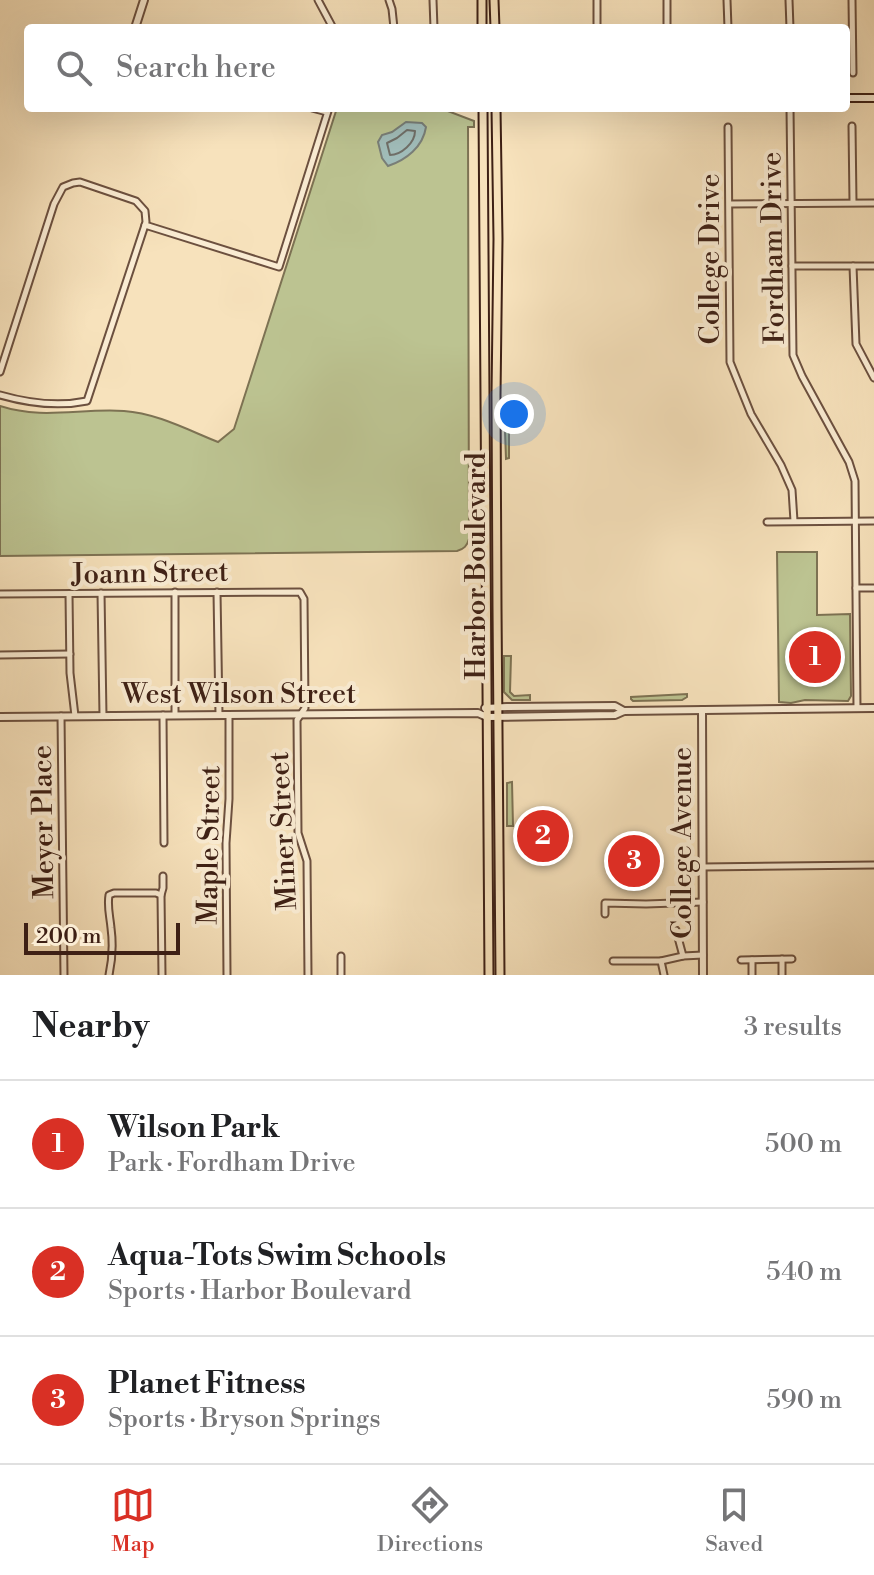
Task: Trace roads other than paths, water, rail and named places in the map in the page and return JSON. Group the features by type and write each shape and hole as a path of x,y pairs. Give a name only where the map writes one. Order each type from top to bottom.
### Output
{"main road":[{"path":"482,0 482,24"},
{"path":"494,0 495,24"},
{"name":"Harbor Boulevard","path":"483,112 489,975"},
{"name":"Harbor Boulevard","path":"496,112 500,975"}],"street":[{"path":"136,24 144,0"},
{"path":"318,0 331,24"},
{"path":"389,0 394,24"},
{"path":"433,0 433,24"},
{"path":"597,0 597,24"},
{"path":"667,0 667,24"},
{"path":"727,0 728,24"},
{"path":"789,0 790,24"},
{"path":"852,0 853,73"},
{"path":"850,98 874,98"},
{"path":"145,225 279,267 327,112"},
{"name":"Fordham Drive","path":"790,112 794,360 851,467 855,485 857,708"},
{"path":"852,126 853,202"},
{"name":"College Drive","path":"728,127 730,362 751,414 792,490 794,521"},
{"path":"0,372 61,190 68,184 80,182 136,201 145,211 145,225 87,401 47,403 0,395"},
{"path":"730,204 874,203"},
{"path":"792,266 874,266"},
{"path":"853,266 856,344 874,378"},
{"path":"767,522 874,521"},
{"path":"856,588 874,588"},
{"path":"175,592 175,715"},
{"path":"217,592 219,715"},
{"name":"Joann Street","path":"0,594 300,592"},
{"name":"Miner Street","path":"300,592 304,599 305,708 297,720 298,833 307,861 308,975"},
{"name":"Meyer Place","path":"69,593 75,716"},
{"path":"101,593 103,716"},
{"path":"0,655 70,654"},
{"name":"West Wilson Street","path":"487,707 615,706 624,711"},
{"path":"478,713 487,707"},
{"name":"West Wilson Street","path":"0,717 478,713 498,717 615,715 624,711 874,708"},
{"name":"College Avenue","path":"702,710 703,975"},
{"path":"163,715 164,843"},
{"name":"Maple Street","path":"227,975 229,715"},
{"name":"Meyer Place","path":"61,716 64,975"},
{"path":"703,867 874,865"},
{"path":"162,975 163,876"},
{"path":"109,975 109,895 161,895"},
{"path":"605,914 605,903 703,902"},
{"path":"676,930 683,956"},
{"path":"613,961 661,961 703,955"},
{"path":"341,956 341,975"},
{"path":"782,959 782,975"},
{"path":"741,960 792,959"},
{"path":"752,960 752,975"},
{"path":"661,961 664,975"}],"water":[{"path":"406,122 422,123 426,127 424,134 413,152 388,166 382,158 378,142 382,135"}],"place":[{"name":"Wilson Park","path":"815,657"},
{"name":"Aqua-Tots Swim Schools","path":"543,836"},
{"name":"Planet Fitness","path":"634,861"}]}
